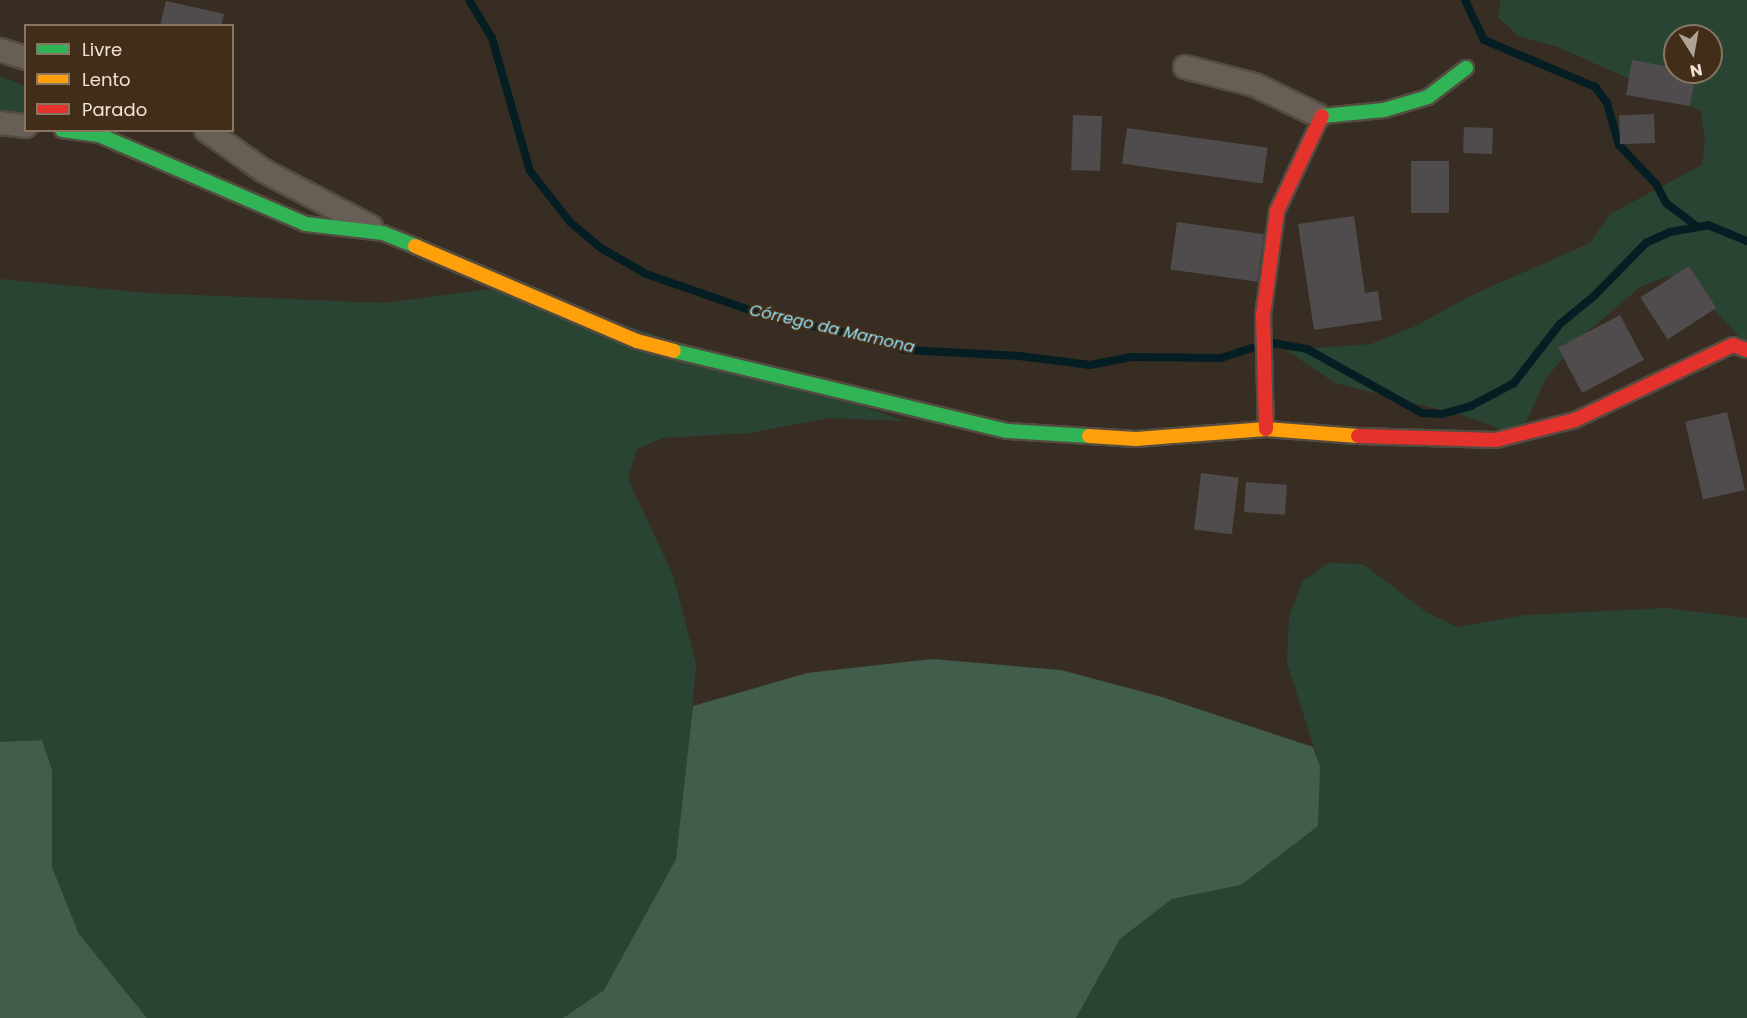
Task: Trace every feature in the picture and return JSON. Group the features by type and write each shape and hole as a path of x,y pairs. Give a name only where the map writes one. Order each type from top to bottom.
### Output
{"street":[{"path":"0,50 24,57"},
{"path":"1185,67 1255,85 1319,116 1384,110 1428,97 1466,68"},
{"path":"1266,429 1263,315 1277,211 1319,116"},
{"path":"0,123 24,126"},
{"path":"77,132 99,135 306,224 383,233"},
{"path":"209,132 264,171 383,233 501,280 637,340 784,380 1008,431 1136,439 1266,429 1392,438 1496,440 1575,420 1733,345 1747,350"}],"green space":[{"path":"1501,0 1747,0 1747,345 1691,285 1668,276 1640,287 1579,339 1546,378 1520,436 1465,416 1335,383 1286,350 1371,344 1416,326 1470,296 1590,243 1610,214 1702,165 1705,143 1701,111 1558,47 1518,36 1498,17"},
{"path":"0,76 24,86 24,127 0,125"},
{"path":"0,279 147,293 384,303 512,286 905,421 830,418 749,433 663,438 637,449 628,479 673,575 696,664 683,819 676,859 604,990 563,1018 147,1018 79,934 52,867 52,770 42,740 0,742"},
{"path":"1328,563 1363,564 1426,612 1457,627 1525,615 1665,608 1747,618 1747,1018 1076,1018 1120,939 1172,899 1241,885 1320,766 1287,663 1289,617 1302,582"},
{"path":"932,659 1061,670 1162,697 1313,747 1320,766 1318,826 1241,885 1172,899 1120,939 1076,1018 563,1018 604,990 676,859 693,706 807,673"},
{"path":"42,740 52,770 52,867 79,934 147,1018 0,1018 0,742"}],"building":[{"path":"166,1 224,14 222,24 160,24"},
{"path":"1632,60 1663,66 1663,84 1694,84 1690,106 1626,95"},
{"path":"1654,114 1655,143 1620,144 1619,115"},
{"path":"1073,115 1102,116 1100,171 1071,170"},
{"path":"1464,127 1493,128 1492,154 1463,153"},
{"path":"1127,128 1268,148 1263,183 1122,164"},
{"path":"1411,161 1449,161 1449,213 1411,213"},
{"path":"1354,216 1365,293 1378,291 1382,320 1314,330 1298,224"},
{"path":"1177,222 1264,234 1257,282 1170,270"},
{"path":"1689,266 1716,308 1668,340 1640,298"},
{"path":"1620,315 1644,360 1582,393 1558,348"},
{"path":"1727,412 1745,490 1703,500 1685,422"},
{"path":"1201,473 1239,478 1232,534 1194,530"},
{"path":"1246,482 1287,485 1285,515 1244,512"}],"waterway":[{"name":"Córrego da Mamona","path":"469,0 492,38 530,171 570,222 601,248 646,274 772,318 862,336 906,350 1019,356 1090,365 1131,357 1221,358 1252,348"},
{"path":"1465,0 1484,40 1595,87 1607,103 1619,145 1656,184 1666,203 1695,225"},
{"name":"Córrego da Mamona","path":"1273,343 1307,349 1422,413 1442,414 1471,406 1514,383 1560,324 1595,295 1646,243 1670,232 1708,225 1747,241"}],"traffic: fast":[{"path":"1322,116 1384,110 1428,97 1466,68"},
{"path":"77,132 99,135 306,224 383,233 415,246"},
{"path":"674,351 1008,431 1089,436"}],"traffic: slow":[{"path":"415,246 637,341 674,351"},
{"path":"1089,436 1136,439 1266,429 1358,436"}],"traffic: jam":[{"path":"1266,429 1263,315 1277,211 1322,116"},
{"path":"1358,436 1496,440 1575,420 1733,345 1747,350"}]}
